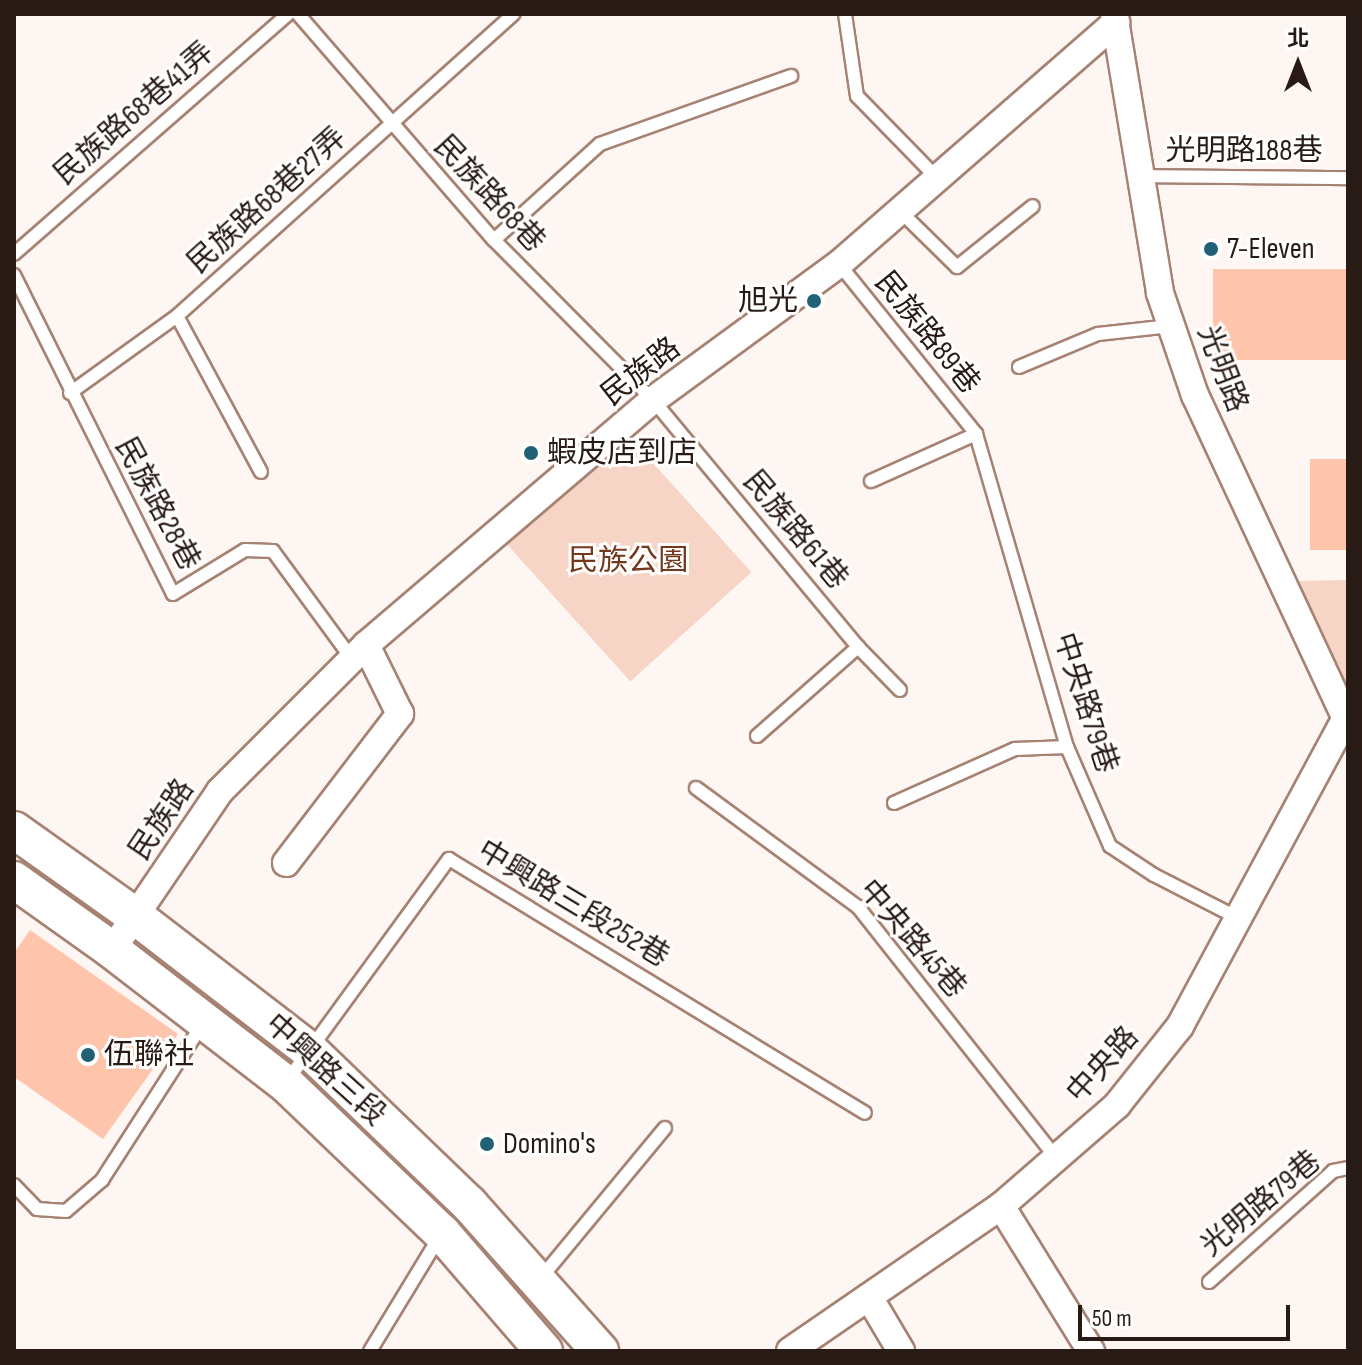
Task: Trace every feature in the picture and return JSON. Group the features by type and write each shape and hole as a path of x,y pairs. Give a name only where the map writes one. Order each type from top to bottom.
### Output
{"main road":[{"name":"中興路三段","path":"14,830 135,916 309,1050 469,1204 600,1351"},
{"name":"中興路三段","path":"14,880 112,950 286,1084 442,1233 544,1351"}],"street":[{"name":"民族路","path":"112,950 220,791 359,652 653,400 839,264 938,179 1115,18"},
{"name":"光明路","path":"1115,18 1160,293 1195,395 1347,720"},
{"path":"286,863 400,714 359,652"},
{"name":"中央路","path":"790,1351 1001,1206 1117,1105 1180,1026 1347,720"},
{"path":"1001,1206 1091,1351"},
{"path":"869,1297 901,1351"}],"lane":[{"name":"民族路68巷41弄","path":"14,254 288,14"},
{"name":"民族路68巷","path":"298,14 391,125 494,240 653,400"},
{"name":"民族路68巷27弄","path":"70,393 177,316 513,14"},
{"path":"845,14 857,96 938,179"},
{"path":"494,240 600,144 791,76"},
{"name":"光明路188巷","path":"1140,176 1348,178"},
{"path":"900,211 957,267 1033,206"},
{"name":"民族路89巷","path":"839,264 976,434"},
{"path":"14,275 70,393"},
{"name":"民族路68巷27弄","path":"177,316 261,472"},
{"path":"1019,367 1098,334 1171,326"},
{"name":"民族路28巷","path":"70,393 173,594 245,550 273,551 359,652"},
{"name":"民族路61巷","path":"653,400 858,647 900,690"},
{"path":"871,481 976,434"},
{"name":"中央路79巷","path":"976,434 1067,747 1110,846 1154,875 1238,918"},
{"path":"757,736 858,647"},
{"path":"894,803 1015,749 1067,747"},
{"name":"中央路45巷","path":"696,788 858,907 1056,1158"},
{"name":"中興路三段252巷","path":"286,1084 449,859 865,1113"},
{"path":"14,1185 37,1209 66,1211 102,1180 204,1020"},
{"path":"538,1281 665,1128"},
{"name":"光明路79巷","path":"1209,1282 1333,1171 1348,1168"},
{"path":"370,1351 442,1233"}],"green space":[{"name":"民族公園","path":"617,423 751,572 630,681 496,532"},
{"path":"1348,580 1348,690 1296,581"}],"building":[{"path":"1213,269 1348,269 1348,360 1213,360"},
{"path":"1310,459 1348,459 1348,550 1310,550"},
{"name":"伍聯社","path":"30,930 178,1034 103,1139 14,1077 14,953"}],"place":[{"name":"7-Eleven","path":"1211,249"},
{"name":"旭光","path":"814,301"},
{"name":"蝦皮店到店","path":"531,453"},
{"name":"伍聯社","path":"88,1055"},
{"name":"Domino's","path":"487,1144"}]}
